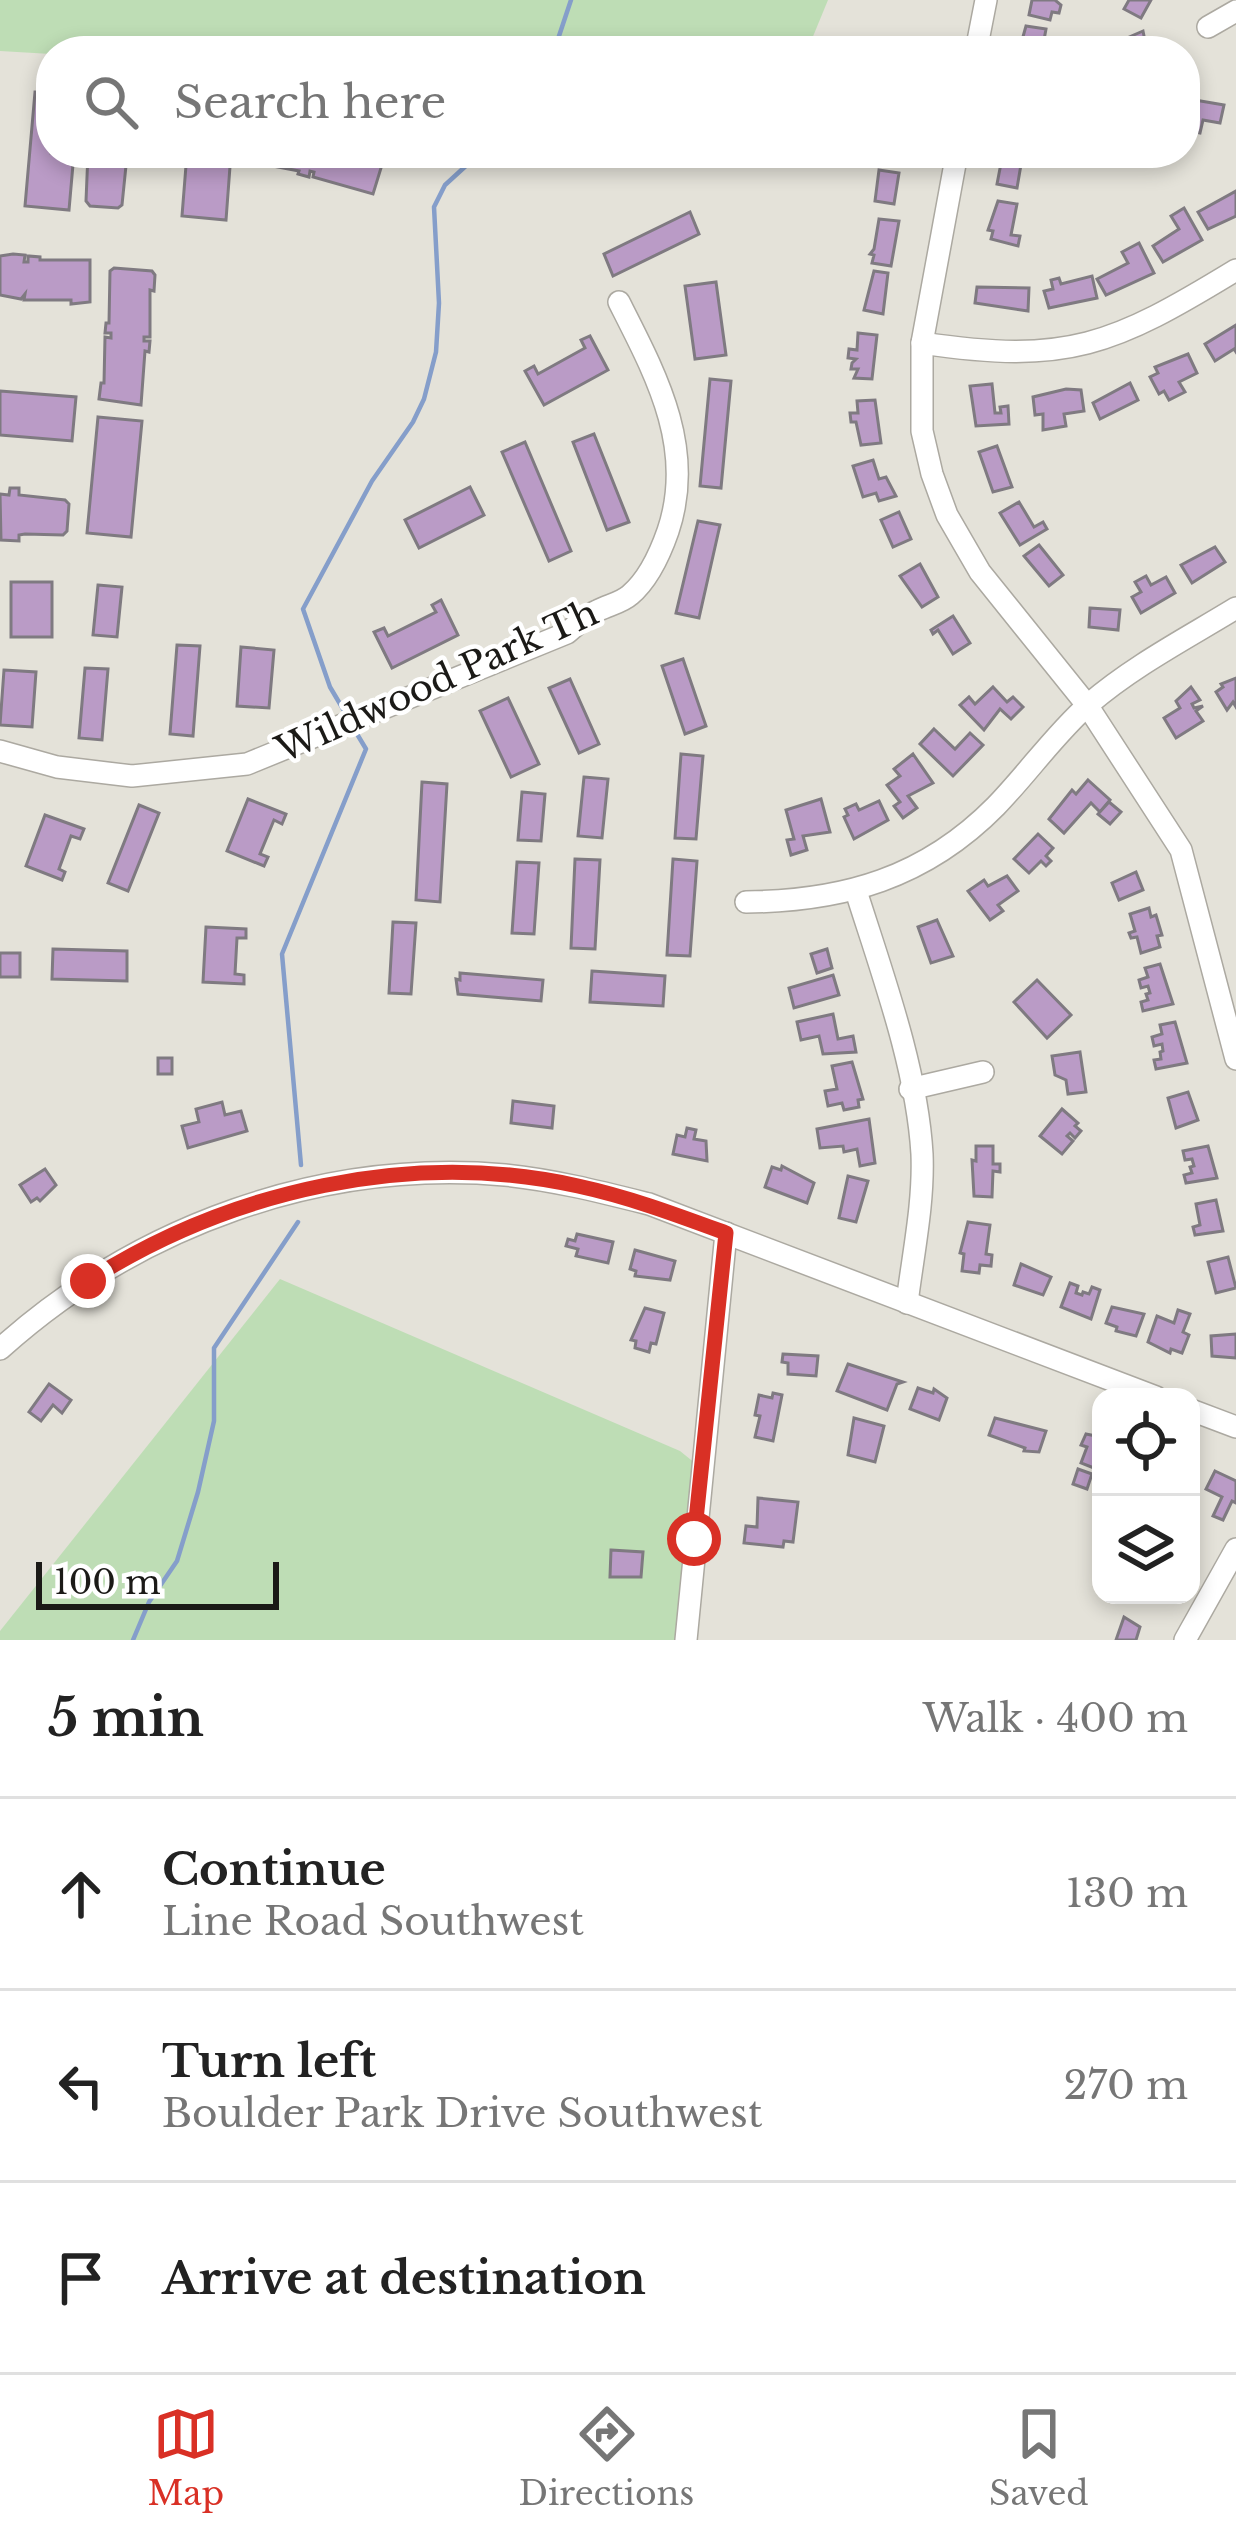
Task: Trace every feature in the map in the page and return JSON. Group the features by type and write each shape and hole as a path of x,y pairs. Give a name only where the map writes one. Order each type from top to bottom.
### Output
{"street":[{"path":"979,36 986,0"},
{"path":"1208,26 1236,11"},
{"path":"954,168 922,343 922,431 932,473 947,515 980,572 1087,706 1181,850 1236,1059"},
{"path":"922,343 986,353 1066,350 1110,339 1147,322 1236,270"},
{"name":"Wildwood Park Th","path":"0,751 58,767 132,776 247,764 567,633 594,612 626,599 642,583 661,550 676,508 680,466 664,390 619,302"},
{"path":"746,902 804,902 856,891 914,868 963,836 1087,706 1131,672 1236,608"},
{"path":"856,891 894,1013 922,1151 907,1303"},
{"path":"910,1089 983,1072"},
{"path":"0,1349 134,1252 263,1200 353,1181 433,1174 504,1175 649,1204 1132,1388"},
{"path":"686,1640 726,1233"},
{"path":"1200,1413 1236,1427"},
{"path":"1185,1640 1236,1550"}],"green space":[{"path":"0,0 828,0 813,36 36,36 36,53 0,51"},
{"path":"280,1279 680,1451 706,1472 695,1640 0,1640 0,1631"}],"building":[{"path":"1032,0 1055,0 1061,5 1059,13 1052,12 1050,20 1029,15"},
{"path":"1129,0 1151,0 1141,18 1124,9"},
{"path":"1026,26 1046,29 1045,36 1023,36"},
{"path":"36,92 36,168 73,168 69,210 25,206"},
{"path":"1200,101 1224,105 1220,123 1203,120 1200,133"},
{"path":"87,168 126,168 122,205 90,206 86,201"},
{"path":"186,168 230,168 226,220 182,216"},
{"path":"283,168 381,168 373,194"},
{"path":"1000,168 1020,168 1017,188 997,184"},
{"path":"879,170 899,173 894,204 875,201"},
{"path":"1236,191 1236,216 1208,229 1198,212"},
{"path":"998,201 1017,204 1011,235 1020,236 1018,246 991,239 993,231 988,230"},
{"path":"1184,208 1202,240 1163,262 1153,246 1179,229 1171,216"},
{"path":"690,212 699,234 613,276 604,254"},
{"path":"879,219 899,221 891,266 872,263"},
{"path":"1139,243 1154,273 1106,295 1097,279 1128,263 1122,252"},
{"path":"25,255 24,262 28,256 90,260 90,302 0,295 0,256"},
{"path":"114,268 155,275 154,291 150,290 150,337 144,337 150,341 141,405 99,399 105,337 111,338 111,333 105,333"},
{"path":"874,271 888,273 883,314 864,310"},
{"path":"1092,276 1097,298 1049,308 1044,291 1053,289 1051,280 1059,278 1061,284"},
{"path":"716,282 726,355 695,359 685,286"},
{"path":"977,287 1029,288 1028,311 975,303"},
{"path":"1236,325 1236,352 1215,361 1205,344"},
{"path":"858,333 877,335 872,379 854,378 858,369 851,369 856,359 848,358 849,349 857,350"},
{"path":"590,336 608,370 544,405 525,371 534,366 538,374 585,348 581,340"},
{"path":"1188,354 1197,373 1179,382 1185,392 1169,400 1164,391 1159,394 1150,377 1158,373 1155,367"},
{"path":"710,379 731,381 721,488 700,486"},
{"path":"1130,383 1138,400 1100,419 1093,403"},
{"path":"992,384 995,413 1008,406 1009,424 976,426 970,386"},
{"path":"1081,390 1084,411 1064,414 1066,426 1043,430 1043,414 1035,415 1033,397"},
{"path":"0,391 76,397 72,441 0,435"},
{"path":"875,400 881,443 861,445 850,413 858,413 857,401"},
{"path":"98,417 142,421 131,537 87,533"},
{"path":"594,434 629,522 607,530 573,442"},
{"path":"525,442 571,551 549,561 502,452"},
{"path":"997,446 1012,487 993,492 979,452"},
{"path":"873,460 879,479 886,477 896,496 879,501 876,493 863,497 853,466"},
{"path":"470,487 484,515 419,548 405,520"},
{"path":"10,488 19,488 19,495 65,500 69,504 67,531 1,540 0,494 9,495"},
{"path":"1019,502 1034,527 1043,522 1047,529 1020,545 1000,513"},
{"path":"899,512 911,539 893,547 881,520"},
{"path":"698,521 720,525 699,618 676,613"},
{"path":"1039,545 1063,575 1049,586 1024,556"},
{"path":"1215,547 1225,562 1192,583 1181,565"},
{"path":"920,564 938,597 922,607 900,576"},
{"path":"1146,576 1151,585 1166,577 1175,593 1141,613 1132,597 1141,592 1135,582"},
{"path":"11,582 52,582 52,637 11,637"},
{"path":"98,585 122,587 117,637 93,635"},
{"path":"441,600 458,635 392,668 374,632 384,628 388,636 436,612 432,605"},
{"path":"1090,608 1120,610 1118,630 1089,627"},
{"path":"953,616 970,643 953,654 938,630 933,634 931,630"},
{"path":"177,645 200,646 193,736 170,734"},
{"path":"241,647 274,650 269,708 237,706"},
{"path":"683,659 706,726 685,734 662,666"},
{"path":"85,668 108,669 102,740 79,738"},
{"path":"4,670 36,672 32,727 0,725"},
{"path":"1236,678 1236,707 1233,702 1227,710 1216,692 1221,684"},
{"path":"570,679 599,744 579,753 549,688"},
{"path":"993,687 1007,702 1013,697 1023,707 1011,719 1000,709 984,730 960,705 969,697 975,704"},
{"path":"1191,687 1200,700 1192,704 1194,708 1203,706 1196,711 1203,721 1176,738 1164,718 1180,708 1176,701"},
{"path":"508,698 539,764 511,777 480,711"},
{"path":"934,729 955,749 970,733 983,745 953,776 920,744"},
{"path":"681,754 703,756 696,839 675,838"},
{"path":"913,754 933,783 908,796 917,808 903,818 894,806 900,802 887,785 900,776 894,769"},
{"path":"584,777 608,779 602,838 578,836"},
{"path":"1088,780 1110,800 1100,812 1091,803 1064,833 1049,819 1072,790 1076,794"},
{"path":"422,782 447,784 440,902 416,900"},
{"path":"522,792 545,794 541,841 518,840"},
{"path":"248,799 286,814 282,824 274,820 260,854 268,857 264,866 227,851"},
{"path":"821,799 830,832 803,836 807,850 791,855 787,840 794,839 786,810"},
{"path":"879,801 888,820 854,839 845,809 856,804 859,810"},
{"path":"1109,802 1121,812 1110,824 1098,814"},
{"path":"139,805 159,813 128,891 108,883"},
{"path":"45,815 84,829 80,839 71,836 59,869 65,872 62,880 26,866"},
{"path":"1038,834 1053,848 1046,856 1051,861 1046,866 1041,861 1029,873 1014,859"},
{"path":"575,859 600,860 595,949 571,948"},
{"path":"673,859 697,861 690,956 667,955"},
{"path":"517,862 539,863 534,934 512,933"},
{"path":"1136,872 1143,890 1119,900 1112,883"},
{"path":"1007,876 1018,891 998,905 1003,911 990,920 968,891 984,880 988,886"},
{"path":"1149,908 1162,935 1157,936 1160,947 1141,953 1137,937 1129,933 1135,931 1130,914"},
{"path":"937,920 953,956 931,963 918,927"},
{"path":"393,922 416,923 411,994 389,993"},
{"path":"206,927 246,929 246,938 237,938 235,974 244,975 244,984 203,982"},
{"path":"53,949 127,951 127,981 52,979"},
{"path":"827,949 832,968 817,973 811,954"},
{"path":"0,953 20,953 20,977 0,977"},
{"path":"1160,964 1173,1004 1143,1011 1141,1002 1150,993 1148,986 1141,988 1139,980 1148,977 1145,968"},
{"path":"592,971 665,976 663,1006 590,1002"},
{"path":"460,973 543,980 541,1001 458,994"},
{"path":"833,975 839,995 794,1008 789,988"},
{"path":"1037,980 1071,1015 1047,1038 1014,1002"},
{"path":"833,1014 838,1039 853,1036 856,1052 823,1054 819,1036 801,1040 797,1022"},
{"path":"1175,1022 1187,1063 1156,1069 1154,1060 1161,1059 1163,1051 1162,1044 1154,1046 1152,1037 1162,1034 1160,1025"},
{"path":"1080,1052 1086,1092 1068,1094 1066,1080 1055,1075 1052,1056"},
{"path":"158,1058 172,1058 172,1074 158,1074"},
{"path":"852,1062 863,1099 858,1100 859,1107 828,1106 825,1091 837,1089 832,1066"},
{"path":"1188,1092 1198,1120 1176,1128 1168,1098"},
{"path":"513,1101 554,1106 552,1128 511,1123"},
{"path":"222,1102 225,1115 241,1111 247,1131 188,1148 182,1126 199,1122 196,1109"},
{"path":"1062,1109 1081,1131 1075,1138 1070,1133 1067,1136 1073,1141 1062,1154 1040,1136"},
{"path":"869,1119 875,1163 860,1166 857,1149 820,1148 817,1129"},
{"path":"687,1128 696,1130 694,1139 706,1141 707,1161 673,1154 677,1135 685,1137"},
{"path":"976,1146 993,1146 993,1164 1000,1164 1000,1172 993,1171 992,1197 974,1196"},
{"path":"1208,1146 1217,1178 1186,1183 1184,1175 1192,1173 1194,1166 1192,1159 1185,1160 1183,1151"},
{"path":"782,1166 814,1183 807,1203 765,1187 772,1167 781,1170"},
{"path":"45,1169 56,1185 40,1201 31,1202 20,1185"},
{"path":"848,1176 868,1181 856,1222 839,1218"},
{"path":"1216,1200 1223,1231 1195,1235 1193,1227 1200,1225 1196,1204"},
{"path":"968,1222 990,1225 986,1254 992,1255 991,1266 980,1265 979,1273 962,1271 964,1254 960,1253"},
{"path":"577,1234 613,1242 608,1263 576,1256 578,1249 566,1246"},
{"path":"635,1250 675,1261 670,1280 635,1276 636,1271 630,1269"},
{"path":"1228,1257 1236,1288 1216,1293 1208,1262"},
{"path":"1021,1264 1051,1277 1043,1295 1014,1285"},
{"path":"1070,1283 1082,1295 1092,1287 1100,1290 1091,1319 1061,1307"},
{"path":"1112,1307 1144,1314 1136,1336 1106,1323"},
{"path":"645,1308 664,1313 656,1344 651,1343 649,1352 635,1348 636,1341 631,1340"},
{"path":"1178,1310 1190,1314 1182,1353 1171,1349 1170,1353 1148,1342 1157,1316 1174,1323"},
{"path":"1236,1334 1236,1358 1212,1356 1211,1336"},
{"path":"783,1354 818,1356 816,1376 788,1374"},
{"path":"848,1364 903,1382 897,1384 887,1410 837,1391"},
{"path":"49,1384 71,1400 62,1413 53,1405 41,1421 29,1412"},
{"path":"918,1388 933,1393 934,1389 947,1398 939,1420 910,1409"},
{"path":"773,1393 782,1395 773,1441 755,1437 760,1416 755,1415 759,1395 772,1398"},
{"path":"854,1418 884,1426 875,1462 848,1455"},
{"path":"995,1418 1046,1431 1039,1452 1024,1451 989,1435"},
{"path":"1086,1434 1092,1435 1092,1467 1081,1463 1087,1447 1081,1445"},
{"path":"1078,1469 1092,1474 1087,1489 1073,1484"},
{"path":"1215,1471 1236,1481 1236,1503 1232,1501 1223,1520 1213,1516 1222,1497 1206,1489"},
{"path":"758,1498 798,1502 793,1542 784,1541 783,1547 744,1543 746,1526 757,1527"},
{"path":"611,1550 643,1552 641,1577 610,1577"},
{"path":"1124,1617 1140,1627 1136,1640 1116,1640"}],"waterway":[{"path":"559,36 571,0"},
{"path":"346,714 330,687 303,609 372,481 424,399 436,352 439,303 434,207 445,185 464,168"},
{"path":"301,1165 282,954 366,749 354,729"},
{"path":"133,1640 149,1602 177,1561 198,1492 214,1421 214,1348 298,1222"}],"route":[{"path":"88,1281 195,1222 263,1200 353,1181 433,1174 504,1175 575,1185 649,1204 726,1233 694,1539"}]}
